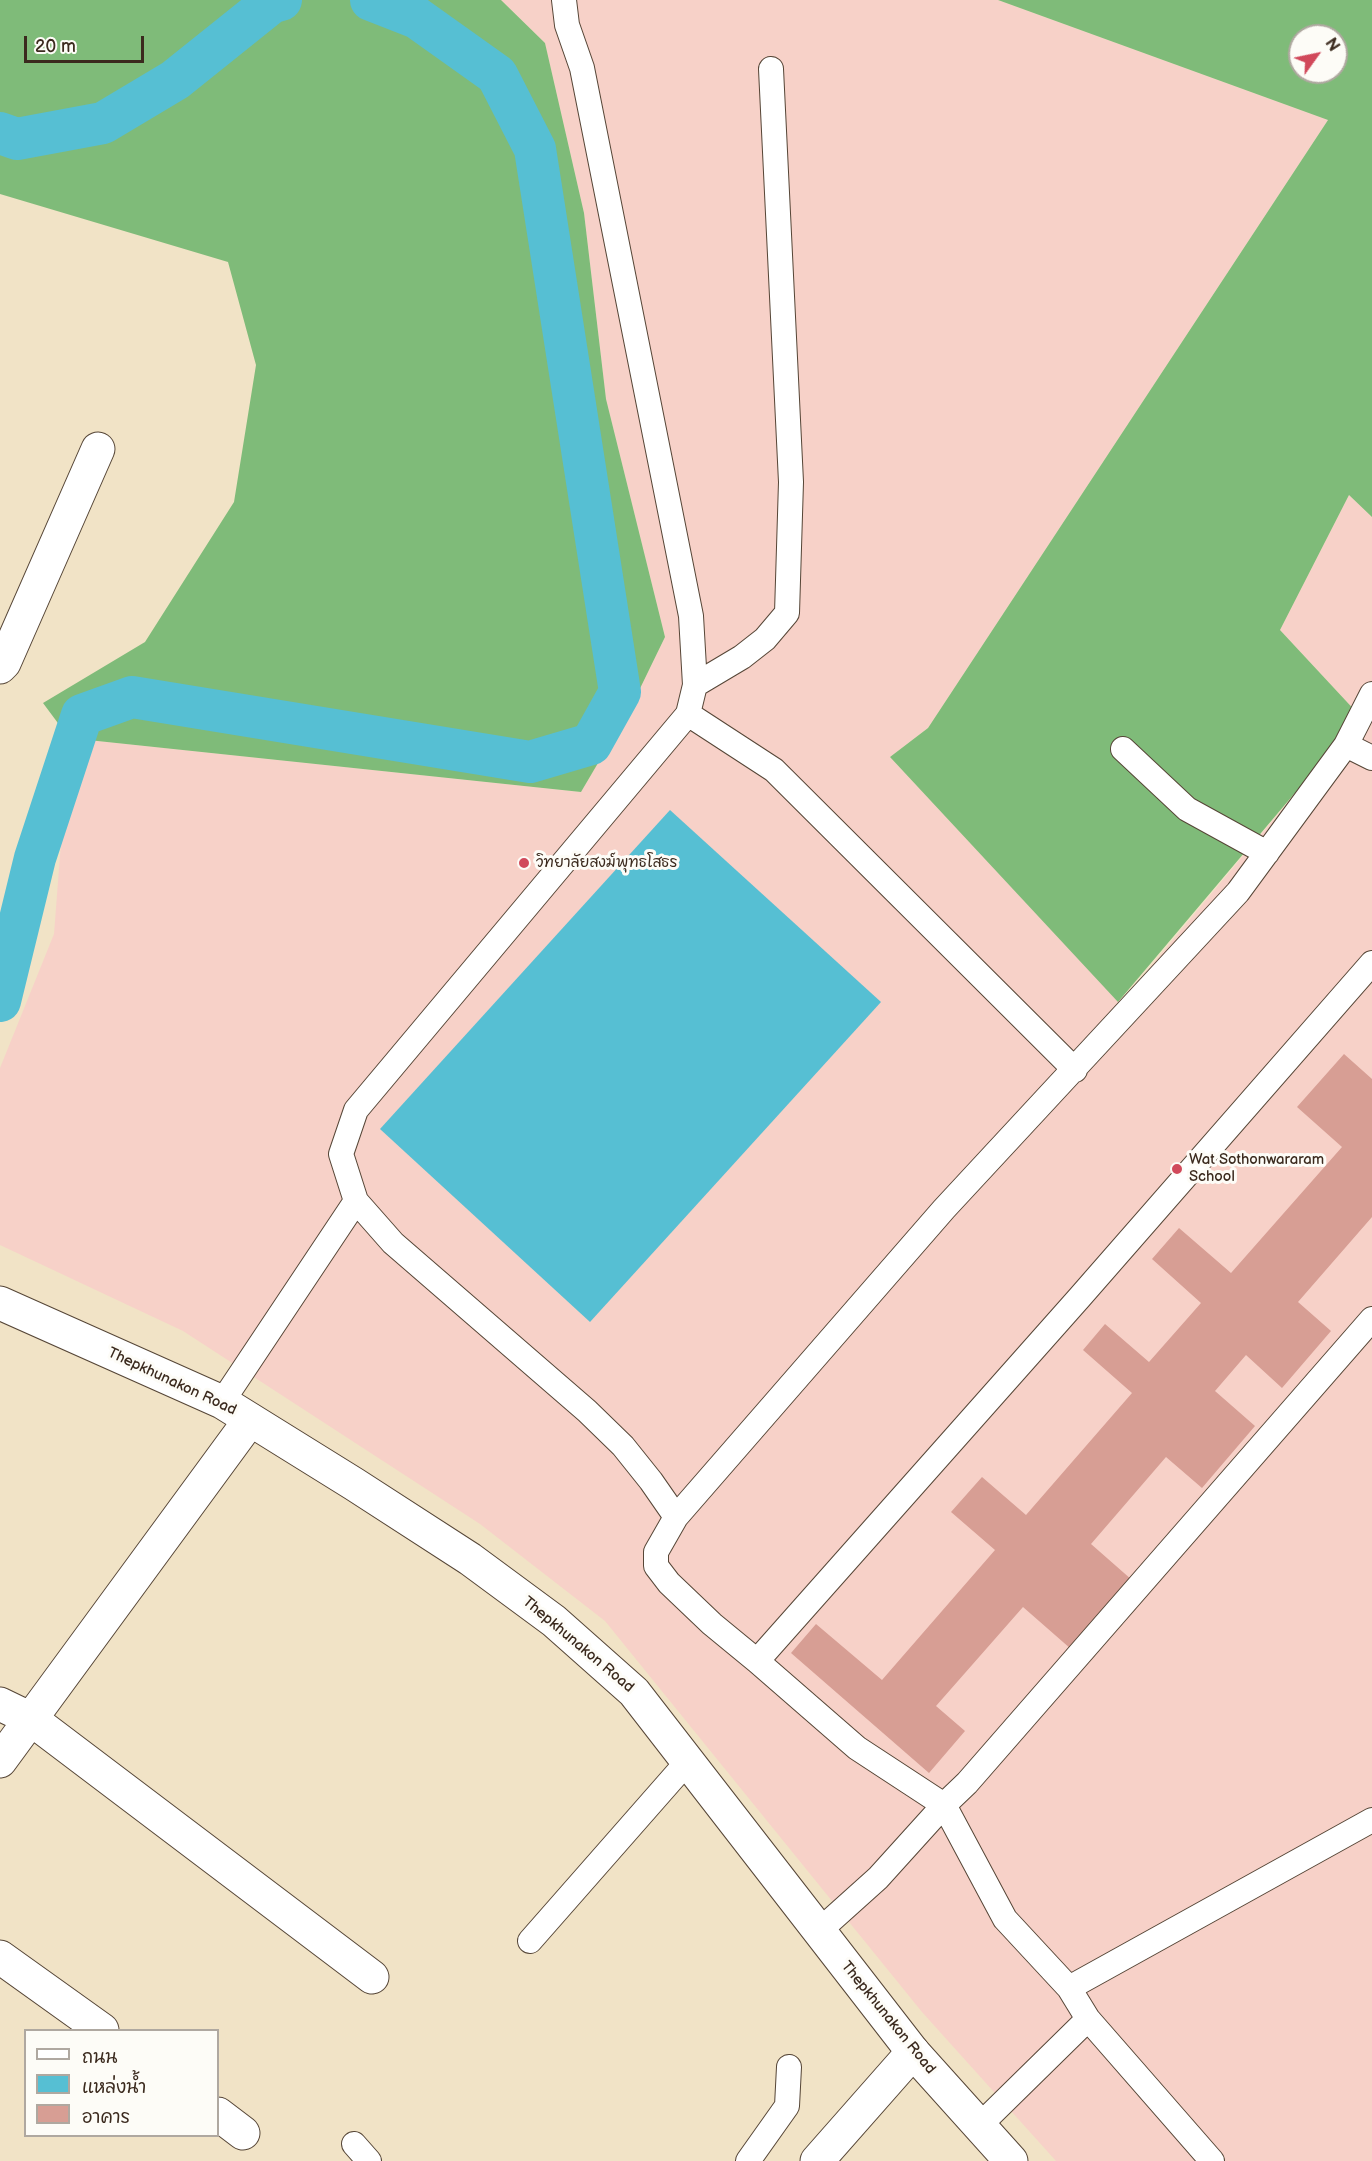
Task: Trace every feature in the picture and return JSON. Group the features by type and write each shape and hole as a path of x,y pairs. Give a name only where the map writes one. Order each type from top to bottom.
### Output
{"street":[{"path":"0,667 4,663 98,449"},
{"name":"Thepkhunakon Road","path":"0,1303 222,1402 470,1559 554,1621 634,1692 913,2052 1011,2161"},
{"path":"0,1761 250,1420"},
{"path":"0,1704 31,1719 372,1977"},
{"path":"0,1957 99,2029"},
{"path":"817,2161 913,2052"}],"lane":[{"path":"564,0 567,25 582,68 691,616 695,685 688,714 356,1110 341,1154 356,1201 393,1243 587,1411 623,1446 676,1517"},
{"path":"695,685 742,657 765,639 787,613 791,482 771,69"},
{"path":"1212,2161 1088,2019 1069,1988 1005,1919 944,1805 857,1748 757,1660 712,1624 669,1583 656,1566 656,1552 676,1517 944,1209 1238,892 1346,745 1372,694"},
{"path":"688,714 774,771 1075,1070"},
{"path":"1346,745 1372,758"},
{"path":"1123,749 1187,809 1267,853"},
{"path":"757,1660 1080,1298 1372,963"},
{"path":"222,1402 356,1201"},
{"path":"819,1931 878,1878 991,1756 1372,1319"},
{"path":"530,1941 688,1761"},
{"path":"1069,1988 1372,1820"},
{"path":"979,2126 1088,2019"},
{"path":"748,2161 788,2106 789,2067"}],"shaded area":[{"name":"วิทยาลัยสงฆ์พุทธโสธร","path":"501,0 998,0 1328,120 928,728 890,757 1120,1003 1360,716 1280,630 1349,495 1372,517 1372,2161 1056,2161 922,2012 605,1621 480,1524 183,1331 0,1245 0,1068 54,934 69,738 581,792 631,707 665,637 606,399 584,213 545,43"}],"green space":[{"path":"0,0 501,0 545,43 584,213 606,399 665,637 631,707 581,792 69,738 43,703 145,642 234,502 256,365 228,262 0,194"},
{"path":"998,0 1372,0 1372,517 1349,495 1280,630 1360,716 1118,1002 890,757 928,728 1328,120"}],"water":[{"path":"670,810 881,1002 590,1322 380,1129"}],"building":[{"path":"1344,1054 1372,1079 1372,1217 1298,1302 1331,1331 1282,1388 1246,1355 1215,1391 1255,1426 1202,1488 1166,1457 1091,1544 1132,1580 1071,1649 1023,1607 936,1706 965,1731 929,1773 791,1653 816,1624 882,1680 995,1550 951,1512 982,1477 1026,1515 1132,1393 1083,1350 1105,1324 1149,1362 1201,1303 1152,1259 1179,1228 1231,1273 1342,1147 1297,1107"}],"waterway":[{"path":"0,133 17,139 103,123 175,80 271,3 281,0"},
{"path":"0,1001 35,858 82,715 132,697 530,762 591,744 620,692 535,149 497,75 417,18 371,0"}],"place":[{"name":"วิทยาลัยสงฆ์พุทธโสธร","path":"524,863"},
{"name":"Wat Sothonwararam School","path":"1177,1169"}]}
